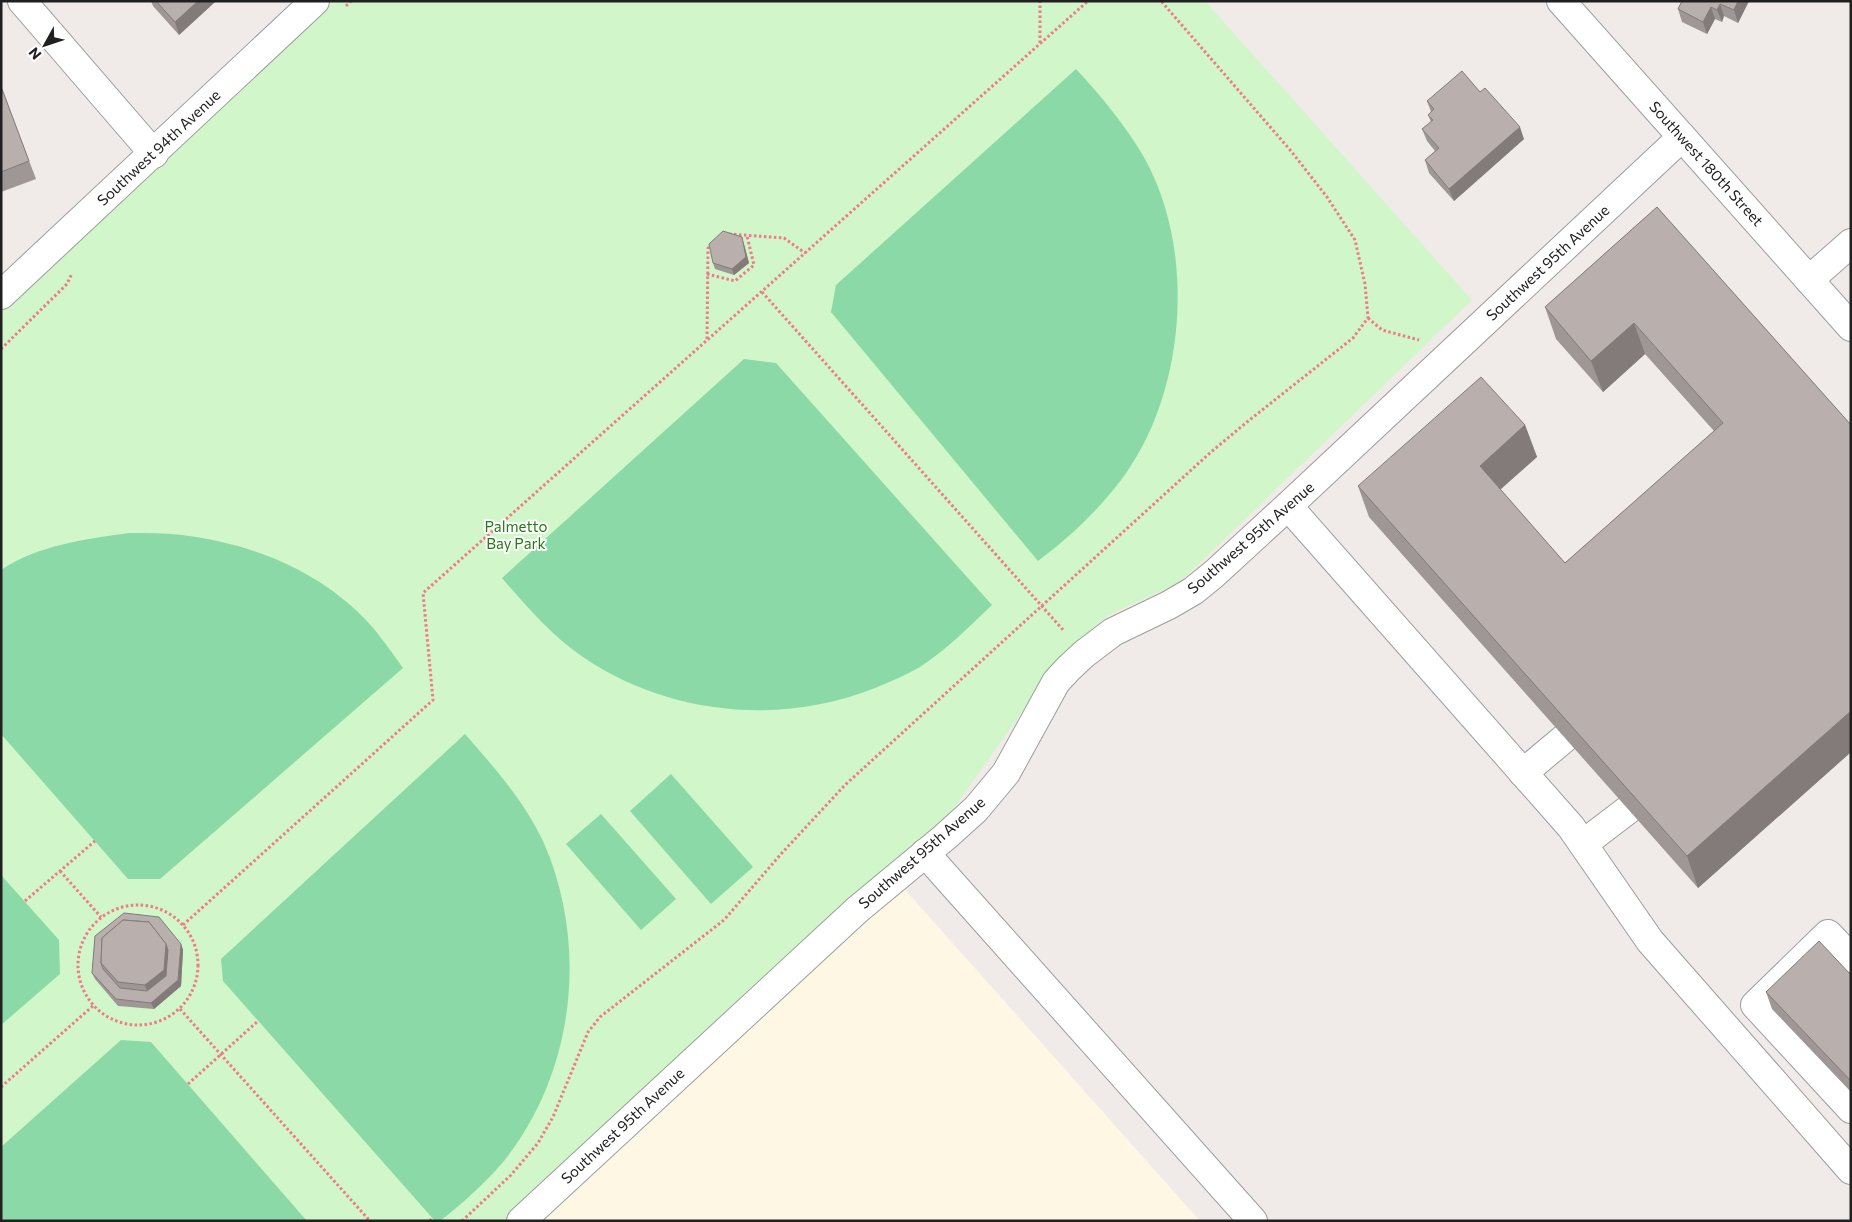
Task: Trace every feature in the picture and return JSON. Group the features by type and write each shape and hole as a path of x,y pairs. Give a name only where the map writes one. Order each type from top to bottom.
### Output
{"street":[{"path":"22,1 154,154"},
{"name":"Southwest 94th Avenue","path":"1,295 154,154 315,1"},
{"name":"Southwest 180th Street","path":"1561,1 1851,327"},
{"name":"Southwest 95th Avenue","path":"521,1221 857,910 976,810 1014,760 1056,682 1068,668 1113,632 1169,605 1214,574 1682,137"},
{"path":"1810,280 1851,243"},
{"path":"1288,506 1571,827 1650,941 1851,1170"},
{"path":"1523,773 1566,737"},
{"path":"1583,844 1629,809"},
{"path":"925,853 1252,1221"},
{"path":"1851,958 1828,934 1755,1005 1851,1109"}],"path":[{"path":"1040,1 1040,44"},
{"path":"183,925 433,700 423,593 1088,1"},
{"path":"462,1221 511,1175 538,1143 553,1117 588,1032 600,1017 724,920 794,839 845,785 1211,452 1353,338 1368,318 1365,284 1355,240 1327,197 1291,151 1162,1"},
{"path":"725,233 784,238 805,253"},
{"path":"707,274 735,281 754,265 747,236"},
{"path":"707,340 708,248 714,243"},
{"path":"762,292 1068,635"},
{"path":"1368,318 1382,330 1419,340"},
{"path":"25,902 95,841"},
{"path":"60,871 100,917"},
{"path":"137,904 157,907 174,916 183,925 195,946 198,963 196,980 190,996 180,1009 164,1020 145,1025 126,1024 109,1017 94,1005 83,988 78,969 80,950 88,932 100,917 118,908 137,904"},
{"path":"1,1087 94,1005"},
{"path":"180,1009 370,1221"},
{"path":"188,1084 258,1021"}],"shaded area":[{"path":"900,884 1200,1221 543,1221"}],"green space":[{"name":"Palmetto Bay Park","path":"335,1 1205,1 1472,300 1180,582 1109,615 1066,650 900,884 543,1221 1,1221 1,312"},
{"path":"1076,69 1122,123 1145,159 1161,196 1172,236 1177,277 1177,320 1171,362 1161,403 1145,442 1124,476 1104,500 1073,532 1038,561 831,312 836,285"},
{"path":"744,359 776,363 992,605 948,646 920,667 875,688 839,700 801,707 763,710 725,708 688,702 651,692 616,677 583,657 550,630 502,578"},
{"path":"129,533 182,535 207,539 232,544 280,561 324,585 344,600 379,635 403,668 160,879 128,879 1,734 1,570 15,561 63,544"},
{"path":"465,734 518,798 543,841 557,881 566,922 570,964 567,1006 560,1048 547,1088 528,1126 504,1161 489,1177 449,1214 440,1221 435,1221 223,981 221,959"},
{"path":"671,774 753,867 711,904 630,811"},
{"path":"601,814 676,899 641,930 566,844"},
{"path":"1,875 59,940 60,974 1,1025"},
{"path":"121,1040 151,1042 307,1221 1,1221 1,1147"}],"building":[{"path":"156,1 198,1 175,22"},
{"path":"1682,1 1738,1 1734,10 1720,4 1717,10 1711,7 1703,22 1678,9"},
{"path":"1462,71 1480,92 1485,88 1520,127 1449,189 1425,160 1439,148 1422,129 1433,120 1428,115 1434,109 1427,101"},
{"path":"1,89 29,161 1,172"},
{"path":"1657,207 1851,425 1851,711 1687,856 1358,486 1481,377 1525,425 1480,466 1565,563 1723,423 1634,323 1591,361 1545,307"},
{"path":"723,231 742,237 746,257 732,269 713,263 709,244"},
{"path":"124,913 159,917 181,944 178,980 151,1003 116,999 92,973 95,936","holes":["123,920 149,922 166,944 168,950 166,976 147,991 120,988 103,969 101,963 102,938"]},
{"path":"123,920 149,922 166,944 164,970 145,985 118,982 101,963 102,938"},
{"path":"1819,941 1851,975 1851,1081 1766,992"}]}
